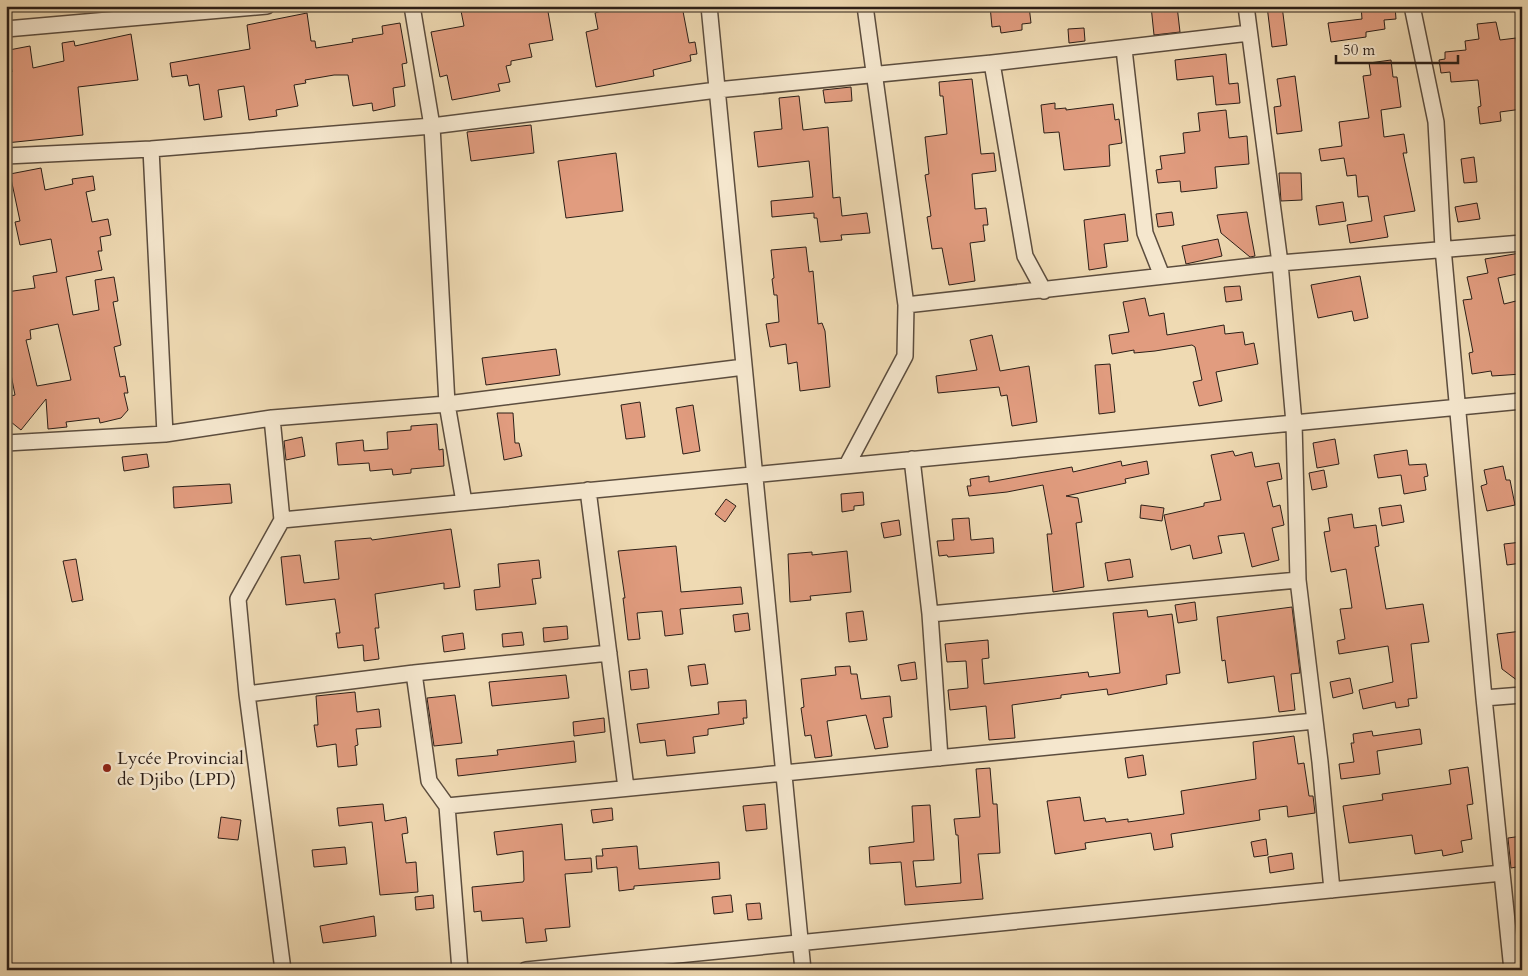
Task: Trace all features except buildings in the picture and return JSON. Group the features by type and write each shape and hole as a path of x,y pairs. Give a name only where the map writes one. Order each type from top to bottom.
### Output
{"street":[{"path":"6,29 266,6"},
{"path":"412,6 432,126 447,404 464,502"},
{"path":"709,6 803,970"},
{"path":"847,466 905,356 906,306 865,6"},
{"path":"1246,6 1280,264 1294,423 1298,580 1315,721 1332,890"},
{"path":"1412,6 1436,122 1442,248 1484,698 1512,970"},
{"path":"6,156 151,149 432,126 717,90 874,73 992,63 1249,33"},
{"path":"1124,48 1145,233 1162,276"},
{"path":"992,63 1025,256 1044,291"},
{"path":"151,149 165,434"},
{"path":"906,306 1162,276 1442,248 1522,243"},
{"path":"6,443 165,434 272,418 447,404 744,366"},
{"path":"282,520 1522,401"},
{"path":"272,418 282,520 238,599 248,694 283,970"},
{"path":"912,460 930,614 940,758"},
{"path":"588,490 626,788"},
{"path":"930,614 1298,580"},
{"path":"248,694 414,673 609,653"},
{"path":"414,673 429,782 447,806 460,970"},
{"path":"1484,698 1522,695"},
{"path":"447,806 1315,721"},
{"path":"526,970 638,964 800,943 1502,873"}],"place":[{"name":"Lycée Provincial de Djibo (LPD)","path":"107,768"}]}
